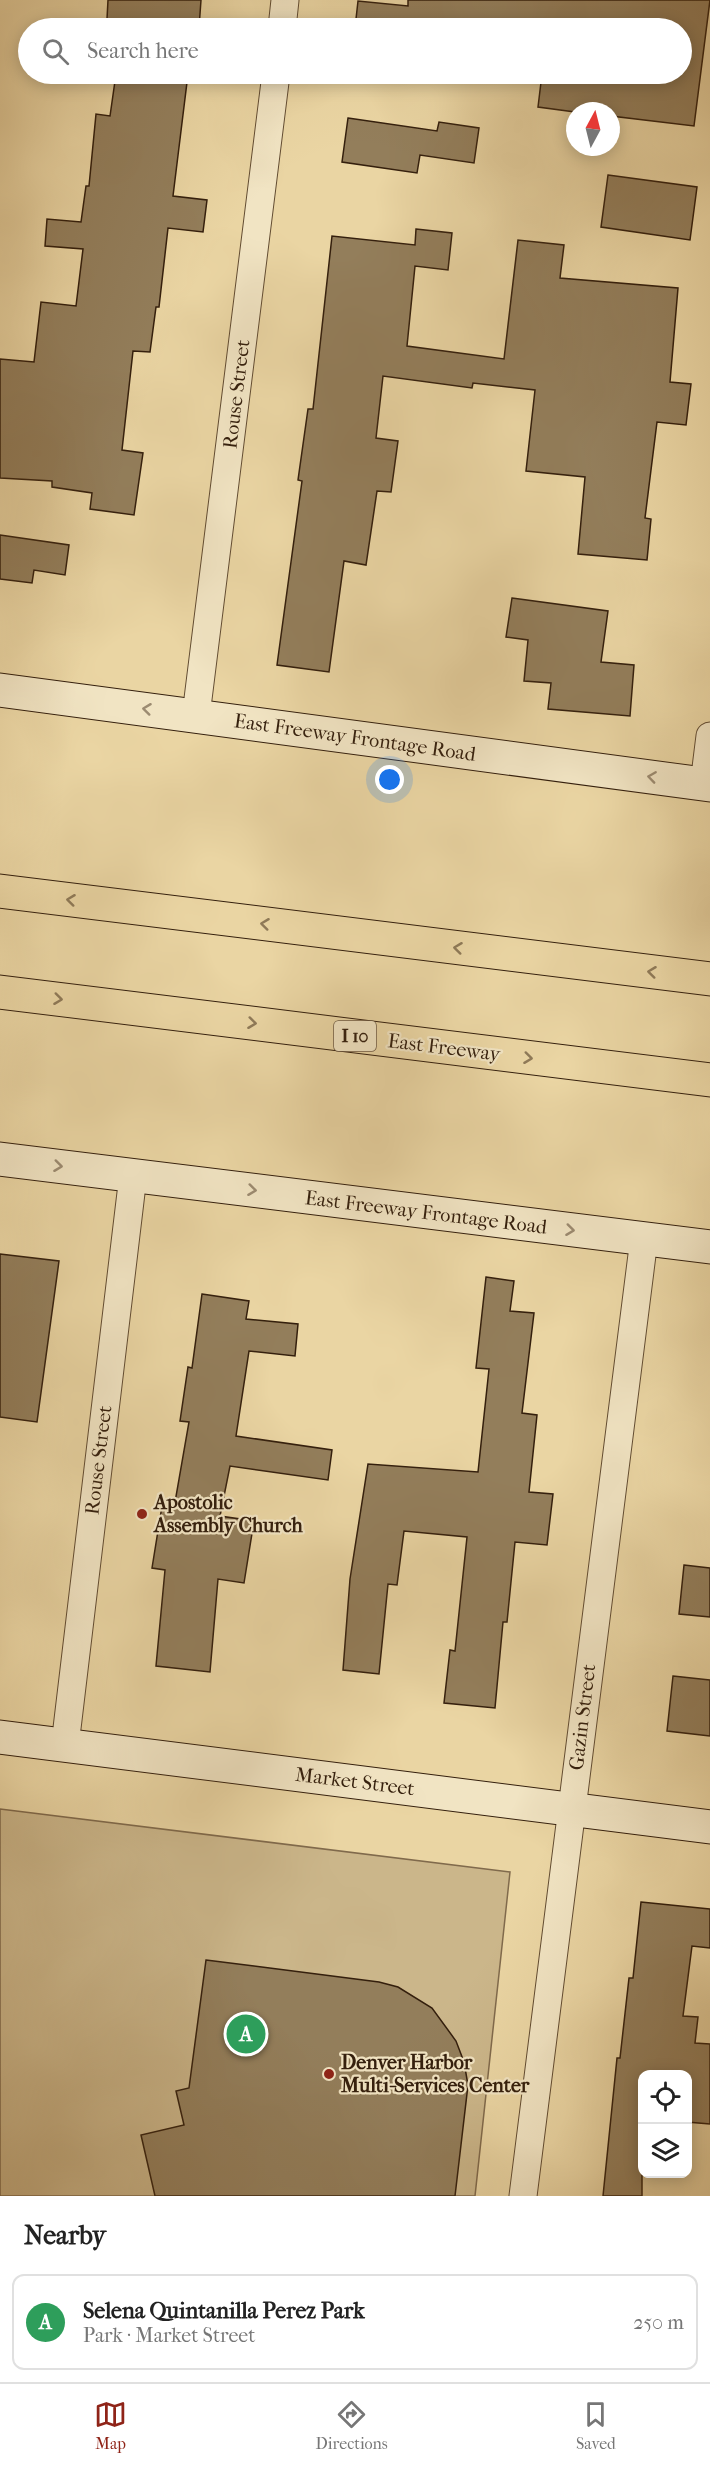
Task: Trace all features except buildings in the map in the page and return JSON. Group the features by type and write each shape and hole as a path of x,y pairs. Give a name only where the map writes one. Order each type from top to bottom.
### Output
{"highway":[{"path":"0,891 710,980"},
{"name":"East Freeway","path":"0,992 710,1080"}],"main road":[{"name":"East Freeway Frontage Road","path":"0,690 707,785"},
{"name":"East Freeway Frontage Road","path":"0,1159 710,1248"},
{"name":"Market Street","path":"0,1737 710,1827"}],"street":[{"path":"283,18 285,0"},
{"name":"Rouse Street","path":"196,715 275,84"},
{"path":"707,785 710,736"},
{"name":"Rouse Street","path":"64,1745 133,1176"},
{"name":"Gazin Street","path":"523,2196 644,1239"}],"shaded area":[{"path":"0,1809 510,1872 475,2196 0,2196"}],"place":[{"name":"Apostolic Assembly Church","path":"142,1514"},
{"name":"Selena Quintanilla Perez Park","path":"246,2034"},
{"name":"Denver Harbor Multi-Services Center","path":"329,2074"}]}
